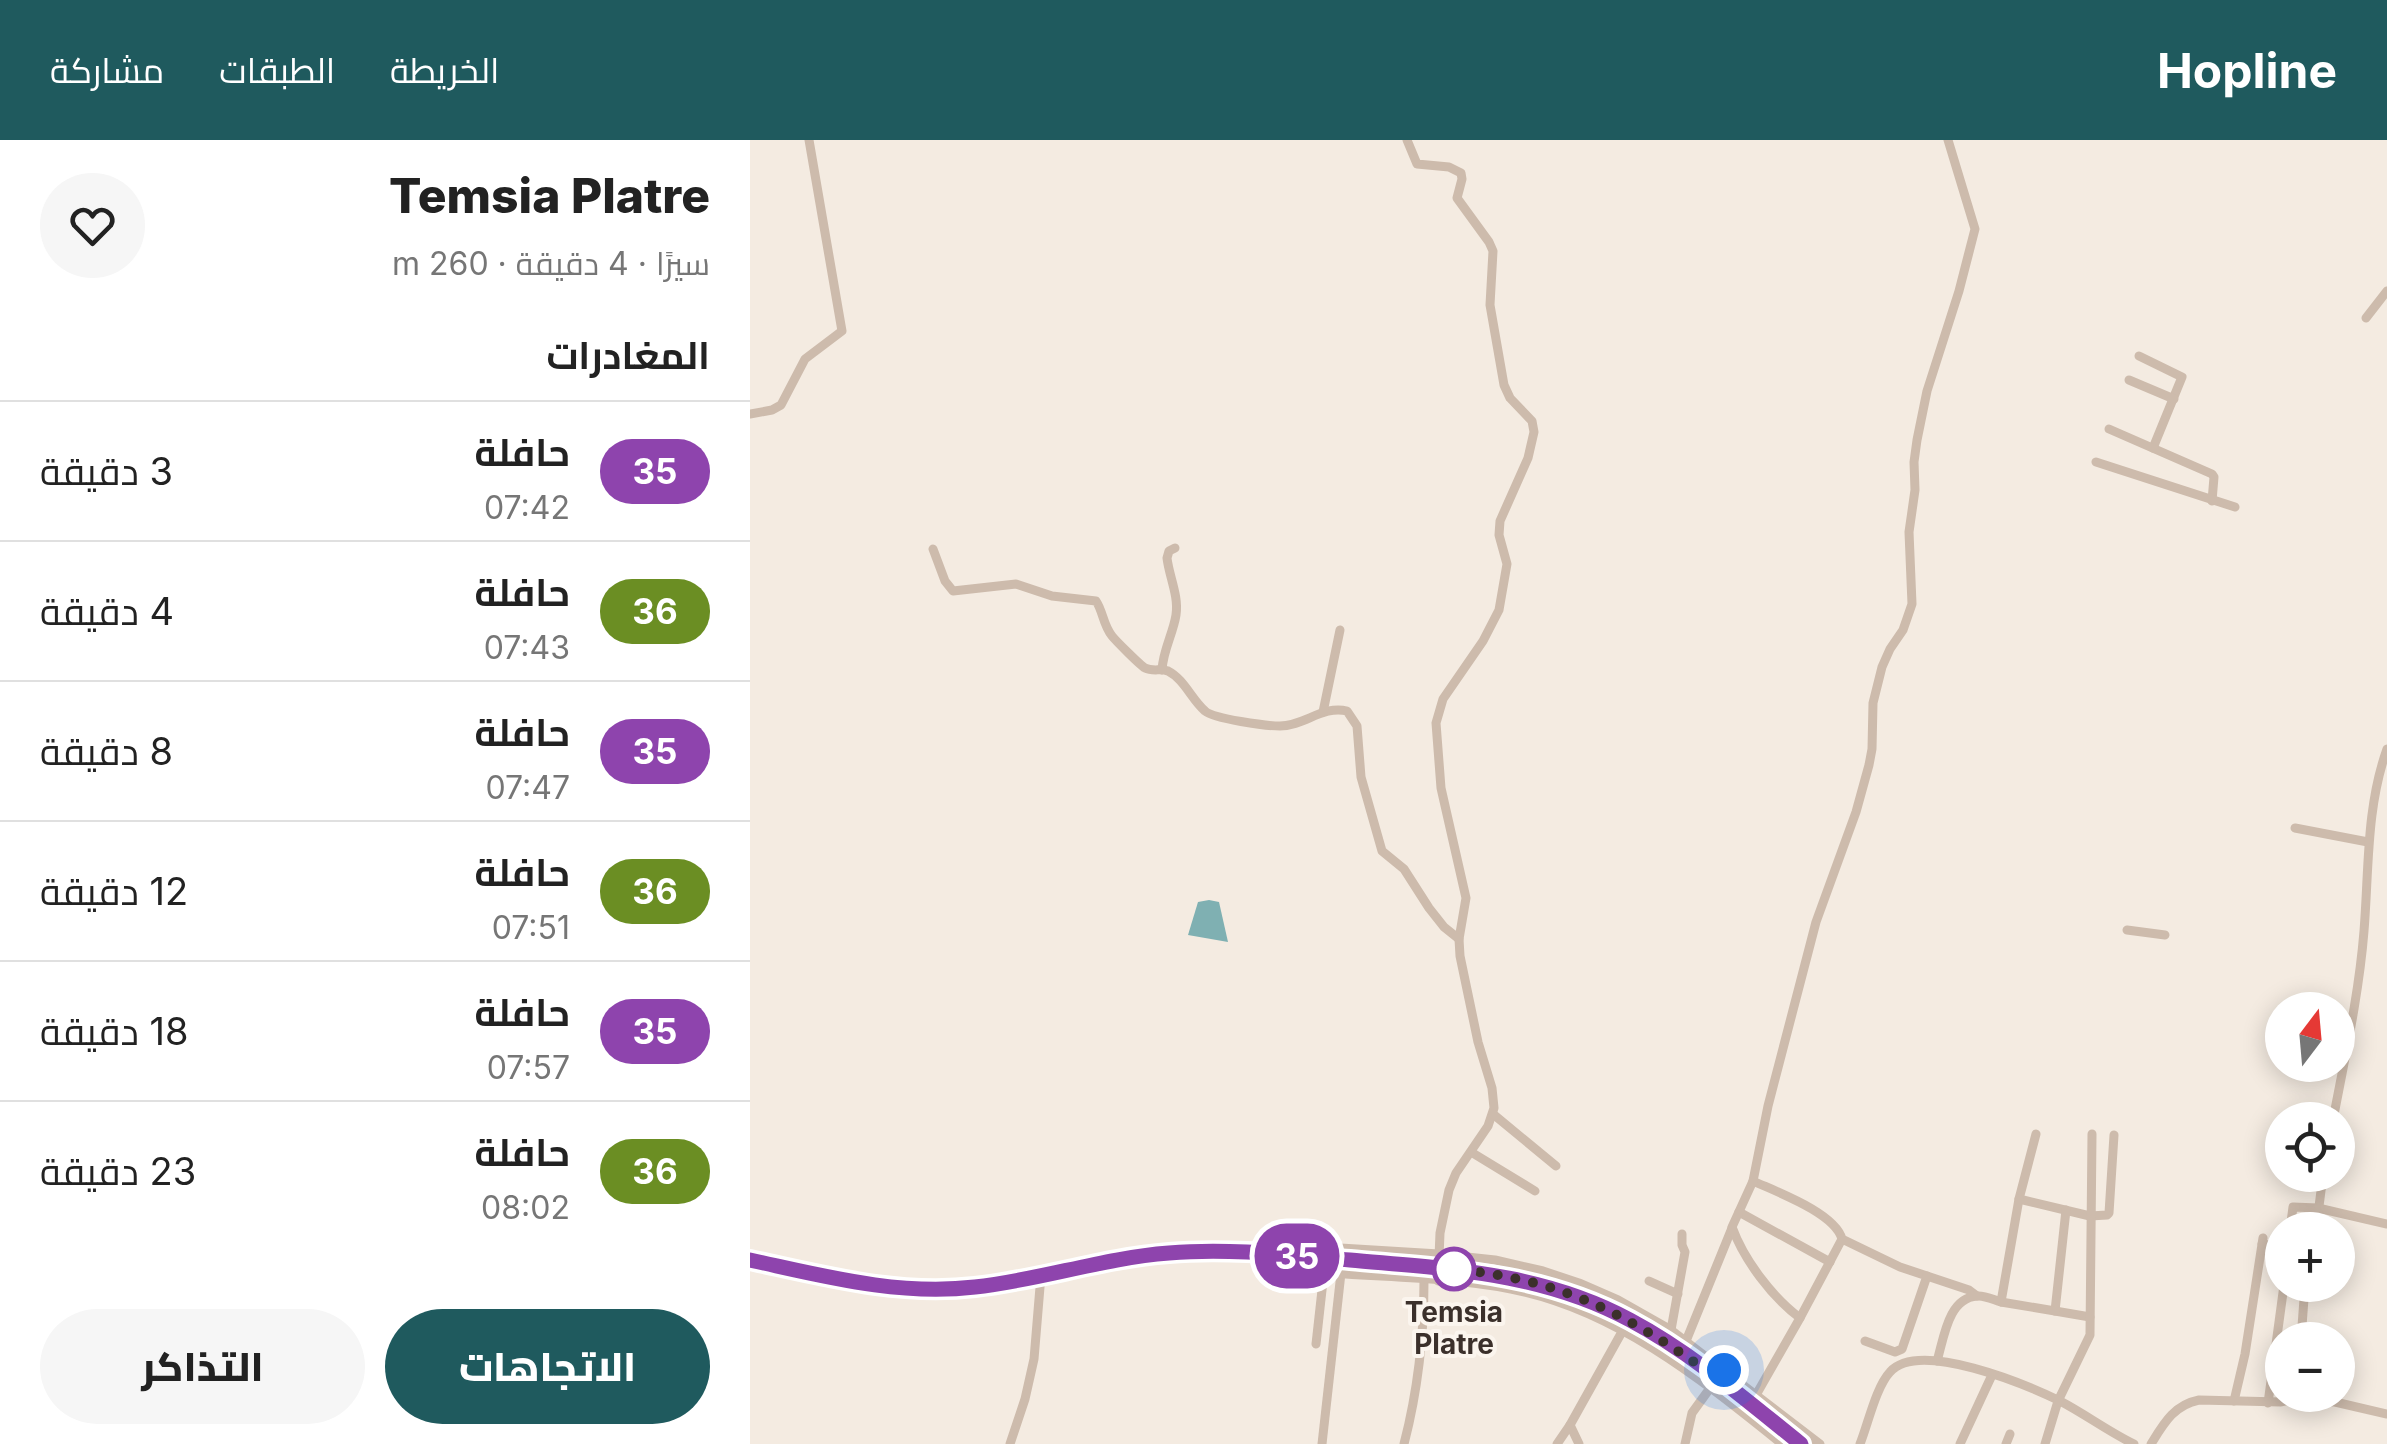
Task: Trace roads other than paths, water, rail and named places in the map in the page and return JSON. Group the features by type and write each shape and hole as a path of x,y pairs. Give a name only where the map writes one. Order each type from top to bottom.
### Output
{"main road":[{"path":"750,1260 858,1283 915,1289 976,1287 1102,1262 1202,1251 1266,1253 1334,1269 1439,1267 1517,1278 1576,1289 1661,1338 1717,1379 1753,1399 1801,1444"}],"street":[{"path":"750,414 781,405 805,359 842,332 809,140"},
{"path":"1334,1269 1424,1280 1439,1267 1442,1220 1449,1190 1493,1114 1494,1101 1462,965 1459,939 1466,898 1441,788 1436,723 1443,698 1483,641 1498,610 1506,564 1500,521 1528,458 1534,427 1506,392 1490,305 1494,256 1490,242 1457,198 1461,173 1449,167 1418,164 1408,140"},
{"path":"1686,1341 1753,1181 1768,1106 1816,922 1872,756 1873,703 1882,667 1904,630 1912,604 1909,532 1917,440 1974,230 1948,140"},
{"path":"2366,318 2387,290"},
{"path":"2139,356 2182,377 2153,448"},
{"path":"2128,380 2174,399"},
{"path":"2109,429 2212,474 2212,500"},
{"path":"2096,462 2235,508"},
{"path":"1162,670 1177,609 1167,558 1175,548"},
{"path":"932,549 952,591 1016,584 1052,596 1096,601 1115,639 1145,668 1162,670 1178,679 1202,709 1213,716 1287,725 1323,712 1347,712 1354,720 1361,776 1382,850 1407,874 1428,908 1459,939"},
{"path":"1323,712 1340,630"},
{"path":"2336,1102 2359,968 2372,802 2387,749"},
{"path":"2295,828 2368,842"},
{"path":"2127,930 2164,935"},
{"path":"1493,1114 1556,1166"},
{"path":"2001,1302 2019,1200 2036,1134"},
{"path":"2045,1444 2058,1401 2090,1336 2092,1134"},
{"path":"2019,1200 2090,1216 2107,1215 2114,1135"},
{"path":"1471,1152 1535,1192"},
{"path":"1753,1181 1820,1214 1839,1230 1842,1240 1753,1399 1820,1444"},
{"path":"2318,1212 2320,1192"},
{"path":"2292,1212 2293,1207 2318,1208 2387,1224"},
{"path":"2055,1311 2066,1210"},
{"path":"1740,1212 1830,1262"},
{"path":"1732,1227 1756,1270 1800,1318"},
{"path":"1671,1330 1685,1252 1682,1234"},
{"path":"1842,1240 1978,1296 2090,1318"},
{"path":"2234,1401 2265,1243"},
{"path":"1266,1253 1291,1245 1439,1267 1490,1285 1671,1330 1686,1341 1717,1379 1782,1444"},
{"path":"1316,1344 1334,1269"},
{"path":"1322,1444 1334,1269"},
{"path":"1010,1444 1034,1359 1041,1275"},
{"path":"1866,1341 1896,1352 1902,1349 1927,1276"},
{"path":"1404,1444 1416,1390 1424,1280"},
{"path":"1649,1281 1678,1294"},
{"path":"1938,1361 1956,1305 1978,1296"},
{"path":"1557,1444 1570,1425 1617,1316"},
{"path":"1860,1444 1882,1385 1892,1369 1909,1361 1938,1361 1992,1375 2058,1401 2129,1443"},
{"path":"1960,1444 1992,1375"},
{"path":"1685,1444 1692,1413 1717,1379"},
{"path":"2151,1444 2184,1405 2200,1400 2265,1403"},
{"path":"2355,1406 2387,1414"},
{"path":"1570,1425 1580,1444"}],"water":[{"path":"1198,902 1219,902 1228,942 1188,935"}],"place":[{"name":"Temsia Platre","path":"1454,1269"}]}
